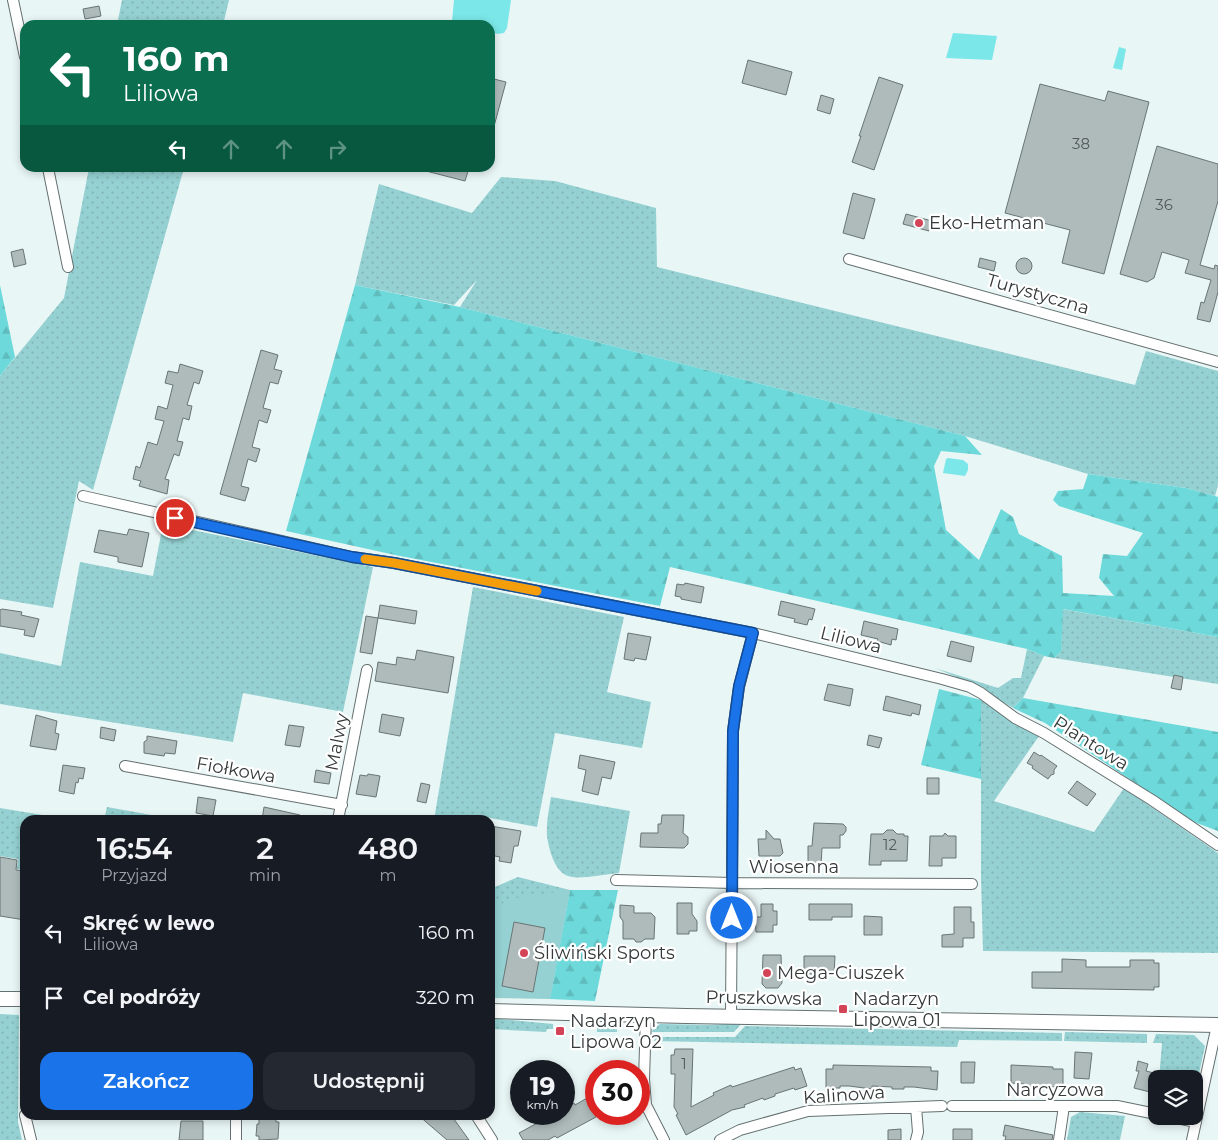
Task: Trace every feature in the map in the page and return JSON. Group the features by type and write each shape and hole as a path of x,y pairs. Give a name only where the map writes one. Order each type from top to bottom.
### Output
{"street":[{"path":"13,0 20,33"},
{"path":"49,172 68,267"},
{"name":"Turystyczna","path":"849,258 1218,362"},
{"name":"Liliowa","path":"83,496 352,557 394,563 753,633 942,679"},
{"path":"731,1016 733,731 739,686 753,633"},
{"name":"Malwy","path":"339,815 367,670"},
{"name":"Plantowa","path":"942,679 981,693 1015,718 1044,733 1152,800 1218,845"},
{"name":"Fiołkowa","path":"125,766 342,805"},
{"name":"Wiosenna","path":"616,880 732,883 972,884"},
{"path":"0,999 20,999"},
{"name":"Pruszkowska","path":"495,1011 646,1016 1218,1025"},
{"path":"646,1016 644,1080 646,1105 664,1140"},
{"path":"1203,1091 1218,1025"},
{"name":"Narcyzowa","path":"947,1106 1117,1106 1148,1112"},
{"name":"Kalinowa","path":"720,1140 740,1130 808,1111 947,1106"},
{"path":"1059,1140 1064,1106"},
{"path":"916,1107 918,1132 916,1140"},
{"path":"26,1120 31,1140"},
{"path":"236,1120 236,1140"},
{"path":"479,1120 492,1140"},
{"path":"1192,1140 1195,1125"}],"shaded area":[{"path":"122,0 229,0 224,20 118,20"},
{"path":"454,0 511,0 507,28 504,33 495,33 495,20 452,20"},
{"path":"953,33 997,36 992,60 946,58"},
{"path":"1119,47 1126,49 1122,70 1113,68"},
{"path":"88,172 183,172 93,490 79,481 53,608 0,599 0,376 64,298"},
{"path":"501,177 555,181 656,208 657,267 1135,385 1146,351 1218,371 1218,485 1215,496 1186,488 1088,474 965,436 460,307 477,280 454,305 355,285 379,184 472,213"},
{"path":"946,459 963,460 968,464 965,476 943,473"},
{"path":"163,524 373,567 343,712 243,693 233,742 0,704 0,653 61,666 80,562 153,576"},
{"path":"473,587 624,617 607,692 651,702 642,748 555,733 537,827 495,819 495,815 435,815"},
{"path":"1062,609 1218,637 1218,684 1054,658 1061,652"},
{"path":"1027,649 1044,656 1023,698 1013,708 991,695 985,689 935,668 998,688 1013,678 1021,678"},
{"path":"981,700 1039,736 994,801 1094,832 1124,788 1218,853 1218,953 983,951"},
{"path":"551,797 630,811 619,873 572,877 561,872 551,855 547,836 547,821"},
{"path":"107,807 151,815 105,815"},
{"path":"0,808 43,815 20,815 20,869 17,869 18,859 0,856"},
{"name":"Śliwiński Sports","path":"518,877 570,890 550,999 495,938 495,887"},
{"name":"Śliwiński Sports","path":"570,890 550,999 495,998 495,906 516,898"},
{"path":"0,1014 19,1015 18,1122 22,1140 0,1140"},
{"path":"495,1018 553,1024 553,1029 547,1029 546,1032 495,1029"},
{"path":"742,1023 734,1032 652,1032 660,1024 710,1025"},
{"path":"617,1024 617,1032 597,1032 597,1028"},
{"path":"745,1026 1062,1033 1062,1041 959,1040 957,1047 654,1041 655,1037 735,1037"},
{"path":"1065,1032 1147,1034 1147,1043 1064,1041"},
{"path":"1156,1034 1194,1035 1205,1046 1200,1070 1160,1070 1162,1043 1153,1043"},
{"path":"1080,1112 1125,1116 1120,1140 1067,1140 1071,1117"}],"green space":[{"path":"0,285 15,357 0,376"},
{"path":"355,285 460,307 965,436 982,455 941,451 934,466 946,530 979,560 1001,509 1013,517 1019,534 1062,556 1063,593 1114,596 1099,578 1103,554 1127,556 1143,533 1059,506 1053,500 1058,491 1083,489 1088,474 1186,488 1218,497 1218,637 1063,609 1061,652 1054,658 1027,649 670,567 660,606 395,555 286,531"},
{"path":"939,689 981,700 981,779 921,765"},
{"path":"1023,698 1218,732 1218,831 1194,822 1045,723 1013,708"},
{"path":"570,890 618,890 595,1001 550,999"}],"building":[{"path":"99,6 101,16 85,19 83,9"},
{"path":"748,60 792,72 786,95 742,83"},
{"path":"879,77 903,85 874,170 852,162"},
{"path":"495,79 506,82 495,123"},
{"path":"1040,84 1105,101 1108,91 1149,102 1104,274 1062,263 1070,230 1005,213"},
{"path":"821,95 834,99 830,114 817,110"},
{"path":"1157,146 1218,164 1218,201 1200,265 1214,269 1215,265 1218,266 1218,292 1210,322 1197,319 1201,302 1204,303 1211,280 1185,273 1189,260 1162,252 1154,278 1147,282 1120,274"},
{"path":"430,172 468,172 465,181"},
{"path":"853,193 875,199 864,239 843,233"},
{"path":"906,214 932,221 929,231 903,224"},
{"path":"23,249 26,264 14,267 11,252"},
{"path":"980,258 996,262 994,271 978,267"},
{"path":"1021,258 1027,258 1032,263 1030,272 1021,274 1016,269 1016,263"},
{"path":"261,350 278,355 274,369 282,371 278,384 270,382 263,408 271,410 267,423 259,420 252,447 260,449 256,462 248,459 241,486 249,488 245,501 220,494"},
{"path":"180,364 203,371 199,384 194,382 187,405 192,406 189,420 183,418 177,441 183,442 179,456 174,454 165,479 169,480 167,494 139,486 141,481 133,479 136,466 140,468 148,442 157,445 164,421 155,419 158,406 167,409 173,385 165,383 168,371 178,373"},
{"path":"129,529 149,533 142,567 118,562 118,557 94,552 99,530 127,535"},
{"path":"685,583 704,587 701,603 675,596 677,584 684,585"},
{"path":"781,601 815,609 812,620 809,619 807,625 794,622 795,619 778,615"},
{"path":"380,605 417,611 415,624 378,618"},
{"path":"0,610 22,612 21,615 39,619 34,637 24,635 25,630 0,626"},
{"path":"366,616 378,618 372,654 360,652"},
{"path":"864,621 898,629 896,640 892,639 891,645 877,641 878,639 861,635"},
{"path":"628,633 651,637 646,660 635,658 634,661 624,659"},
{"path":"951,641 974,647 971,662 947,656"},
{"path":"417,650 454,657 448,693 375,681 378,662 396,665 397,657 415,660"},
{"path":"1174,675 1183,677 1181,690 1171,688"},
{"path":"828,684 853,689 850,706 824,700"},
{"path":"886,696 921,705 919,715 912,713 911,716 883,710"},
{"path":"382,714 404,718 400,736 379,732"},
{"path":"36,715 57,721 55,733 59,734 56,750 30,746"},
{"path":"289,725 304,727 300,747 285,745"},
{"path":"101,727 116,730 114,741 100,738"},
{"path":"869,735 882,738 879,748 867,745"},
{"path":"147,736 177,741 175,754 165,753 164,756 144,753 144,742 147,740"},
{"path":"1034,752 1057,766 1054,774 1048,779 1027,763"},
{"path":"580,755 615,762 611,779 602,777 598,795 582,791 586,770 578,768"},
{"path":"63,765 85,768 83,779 79,778 78,783 76,782 74,794 59,791"},
{"path":"316,770 331,773 329,784 314,782"},
{"path":"368,774 380,776 376,797 356,794 360,775 367,776"},
{"path":"927,778 939,778 939,794 927,794"},
{"path":"1077,781 1096,794 1087,806 1068,793"},
{"path":"421,783 430,785 426,803 417,801"},
{"path":"198,797 216,800 213,815 196,813"},
{"path":"264,807 300,815 263,815"},
{"path":"662,815 684,815 683,833 688,837 688,844 684,848 640,847 641,833 658,833 658,824 661,824"},
{"path":"814,823 843,824 846,827 843,835 840,835 840,848 822,848 821,865 808,864 808,846 812,846"},
{"path":"495,827 521,831 518,846 514,846 511,863 499,861 500,857 495,856"},
{"path":"766,830 774,839 780,839 783,853 780,856 759,856 758,839 766,839"},
{"path":"887,830 893,830 897,834 908,836 907,861 881,861 881,865 869,865 871,834 883,834"},
{"path":"945,833 948,836 956,836 956,858 942,858 942,866 929,866 930,836 943,836"},
{"path":"0,857 17,860 16,870 20,870 20,919 0,916"},
{"path":"677,903 692,903 692,914 697,921 697,931 689,931 689,934 677,934"},
{"path":"761,904 773,904 773,911 777,911 777,925 773,925 773,932 756,932 755,917 761,917"},
{"path":"809,904 852,904 852,917 832,917 832,920 809,920"},
{"path":"620,905 634,906 634,913 651,913 655,917 654,939 636,942 634,939 623,939 623,921 620,917"},
{"path":"954,907 971,907 971,922 974,922 974,938 963,938 963,947 942,947 942,935 954,934"},
{"path":"864,916 882,917 882,935 864,935"},
{"path":"514,922 545,928 533,992 502,986"},
{"name":"Mega-Ciuszek","path":"763,955 781,955 782,983 778,988 766,988 762,984"},
{"path":"804,956 835,956 834,974 804,974"},
{"path":"1062,959 1086,960 1086,967 1130,967 1130,960 1154,960 1154,963 1159,963 1159,987 1154,987 1154,990 1032,988 1032,972 1062,972"},
{"path":"675,1049 693,1049 691,1107 714,1095 713,1093 731,1085 732,1087 794,1067 795,1070 801,1068 807,1086 795,1090 794,1088 764,1100 763,1098 744,1105 745,1107 732,1110 686,1135 674,1107 675,1074 671,1074 671,1055 674,1055"},
{"path":"1075,1052 1092,1053 1089,1079 1074,1078"},
{"path":"1138,1061 1148,1064 1146,1071 1148,1072 1148,1092 1134,1088 1139,1071 1136,1071"},
{"path":"961,1062 975,1062 974,1083 961,1083"},
{"path":"833,1065 931,1067 931,1071 938,1071 937,1090 914,1087 892,1089 892,1087 872,1086 872,1089 849,1086 826,1088 826,1069 833,1069"},
{"path":"1011,1065 1063,1069 1063,1087 1024,1086 1024,1084 1011,1083"},
{"path":"585,1099 585,1123 557,1138 555,1136 548,1140 523,1140 519,1133 534,1125 575,1125 575,1105"},
{"path":"259,1120 276,1120 276,1122 279,1122 278,1139 259,1140 259,1136 256,1136 257,1124 259,1124"},
{"path":"424,1120 455,1120 469,1140 447,1140"},
{"path":"181,1121 203,1121 203,1140 179,1140"},
{"path":"1005,1125 1053,1135 1052,1140 1005,1140 1006,1136 1003,1136"},
{"path":"901,1129 901,1140 888,1140 888,1130"},
{"path":"953,1129 972,1129 972,1140 953,1140"}],"slow traffic":[{"path":"365,559 537,591"}],"place":[{"name":"Eko-Hetman","path":"919,223"},
{"name":"Śliwiński Sports","path":"524,953"},
{"name":"Mega-Ciuszek","path":"767,973"},
{"name":"Nadarzyn Lipowa 01","path":"843,1009"},
{"name":"Nadarzyn Lipowa 02","path":"560,1031"}],"route":[{"path":"175,518 352,557 394,563 753,633 739,686 733,731 732,918"}]}
